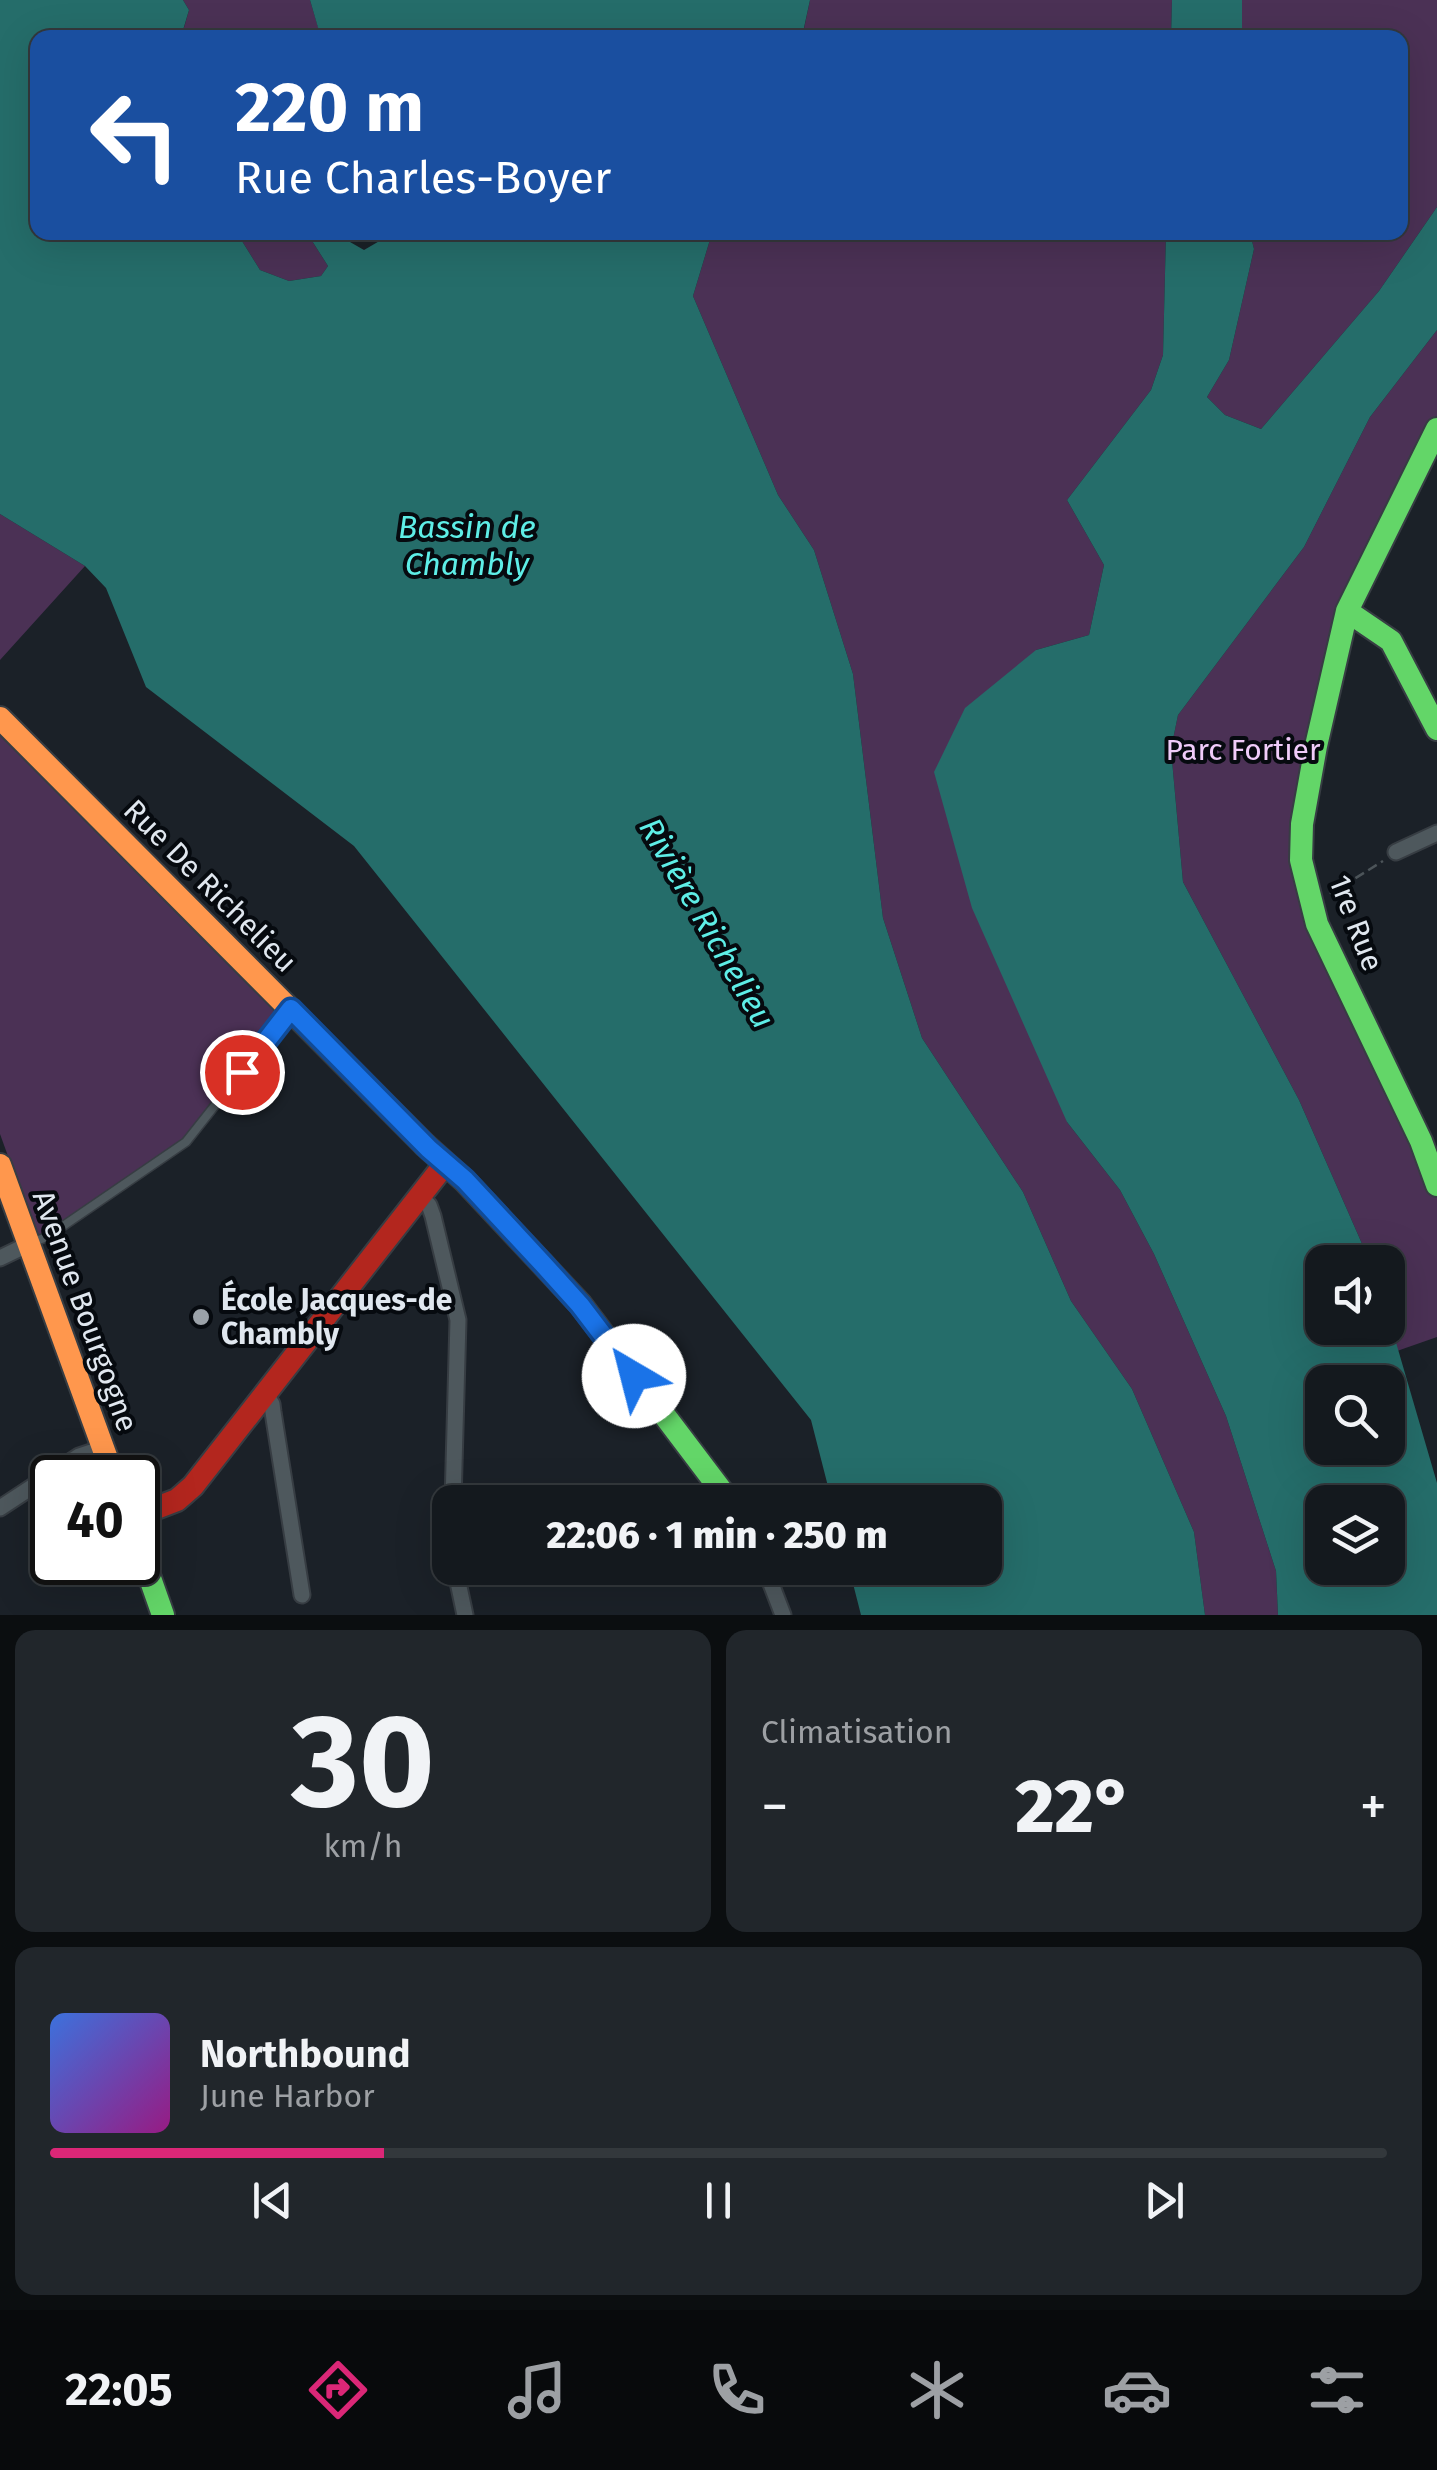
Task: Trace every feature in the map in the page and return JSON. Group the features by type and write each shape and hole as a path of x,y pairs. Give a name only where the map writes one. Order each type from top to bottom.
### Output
{"street":[{"name":"1re Rue","path":"1437,429 1347,611 1302,824 1302,860 1317,924 1421,1141 1437,1185"},
{"path":"1347,611 1391,641 1437,729"},
{"name":"Rue De Richelieu","path":"0,718 465,1180 580,1305 717,1485"},
{"path":"1396,852 1437,833"},
{"path":"160,1506 185,1494 445,1164"},
{"name":"Avenue Bourgogne","path":"0,1165 106,1455"},
{"path":"420,1196 433,1216 457,1315 453,1485"},
{"path":"0,1258 29,1244"},
{"path":"265,1393 274,1412 302,1595"},
{"path":"0,1508 79,1456 104,1448"},
{"path":"152,1585 163,1615"},
{"path":"459,1585 465,1615"},
{"path":"772,1585 783,1615"}],"lane":[{"path":"29,1244 47,1238 186,1142 291,1009"}],"path":[{"path":"1312,905 1396,852"}],"green space":[{"path":"183,0 310,0 319,30 183,30 189,10"},
{"path":"810,0 1172,0 1171,30 804,30"},
{"path":"1242,0 1437,0 1437,207 1379,291 1261,429 1225,415 1207,397 1229,360 1254,249 1252,240 1408,240 1408,30 1242,30"},
{"path":"241,240 311,240 328,266 321,276 289,281 260,270"},
{"path":"710,240 1166,240 1163,355 1151,390 1067,500 1104,565 1089,635 1036,650 1067,1122 1120,1190 1154,1254 1226,1416 1276,1571 1278,1615 1205,1615 1194,1532 1132,1389 1071,1301 1023,1192 922,1038 883,918 853,674 814,550 778,495 693,296"},
{"name":"Parc Fortier","path":"1437,330 1437,424 1356,589 1301,860 1437,1185 1437,1337 1397,1351 1396,1345 1405,1345 1405,1245 1363,1245 1299,1100 1183,882 1171,749 1178,715 1304,547 1370,417"},
{"path":"0,514 85,566 0,660"},
{"path":"0,718 291,1009 186,1142 38,1239 0,1134"}],"water":[{"name":"Bassin de Chambly","path":"0,0 183,0 189,10 183,30 30,30 30,240 241,240 260,270 289,281 321,276 328,266 311,240 349,240 364,250 381,240 710,240 693,296 778,495 814,550 853,674 883,918 922,1038 1023,1192 1071,1301 1132,1389 1194,1532 1205,1615 861,1615 853,1585 1002,1585 1002,1485 828,1485 811,1420 354,846 146,687 106,588 85,566 0,514"},
{"path":"310,0 810,0 804,30 319,30"},
{"path":"1172,0 1242,0 1242,30 1171,30"},
{"path":"1437,207 1437,330 1370,417 1304,547 1178,715 1171,749 1183,882 1299,1100 1363,1245 1305,1245 1305,1345 1397,1345 1403,1365 1305,1365 1305,1465 1405,1465 1405,1373 1437,1483 1437,1615 1278,1615 1276,1571 1226,1416 1154,1254 1120,1190 1067,1122 972,908 934,772 965,708 1036,650 1089,635 1104,565 1067,500 1151,390 1163,355 1166,240 1252,240 1254,249 1229,360 1207,397 1225,415 1261,429 1379,291"}],"traffic: fast":[{"path":"1437,429 1347,611 1316,746 1302,824 1301,860 1317,924 1421,1141 1437,1185"},
{"path":"1347,611 1391,641 1437,729"},
{"path":"425,1145 465,1181 581,1305 717,1485"},
{"path":"152,1585 163,1615"}],"traffic: slow":[{"path":"0,718 425,1145"},
{"path":"0,1165 106,1455"}],"traffic: jam":[{"path":"160,1507 177,1500 193,1486 445,1164"}],"place":[{"name":"École Jacques-de Chambly","path":"201,1317"}],"route":[{"path":"242,1072 291,1009 429,1149 465,1180 580,1305 634,1376"}],"water label":[{"name":"Rivière Richelieu","path":"707,923"}]}
